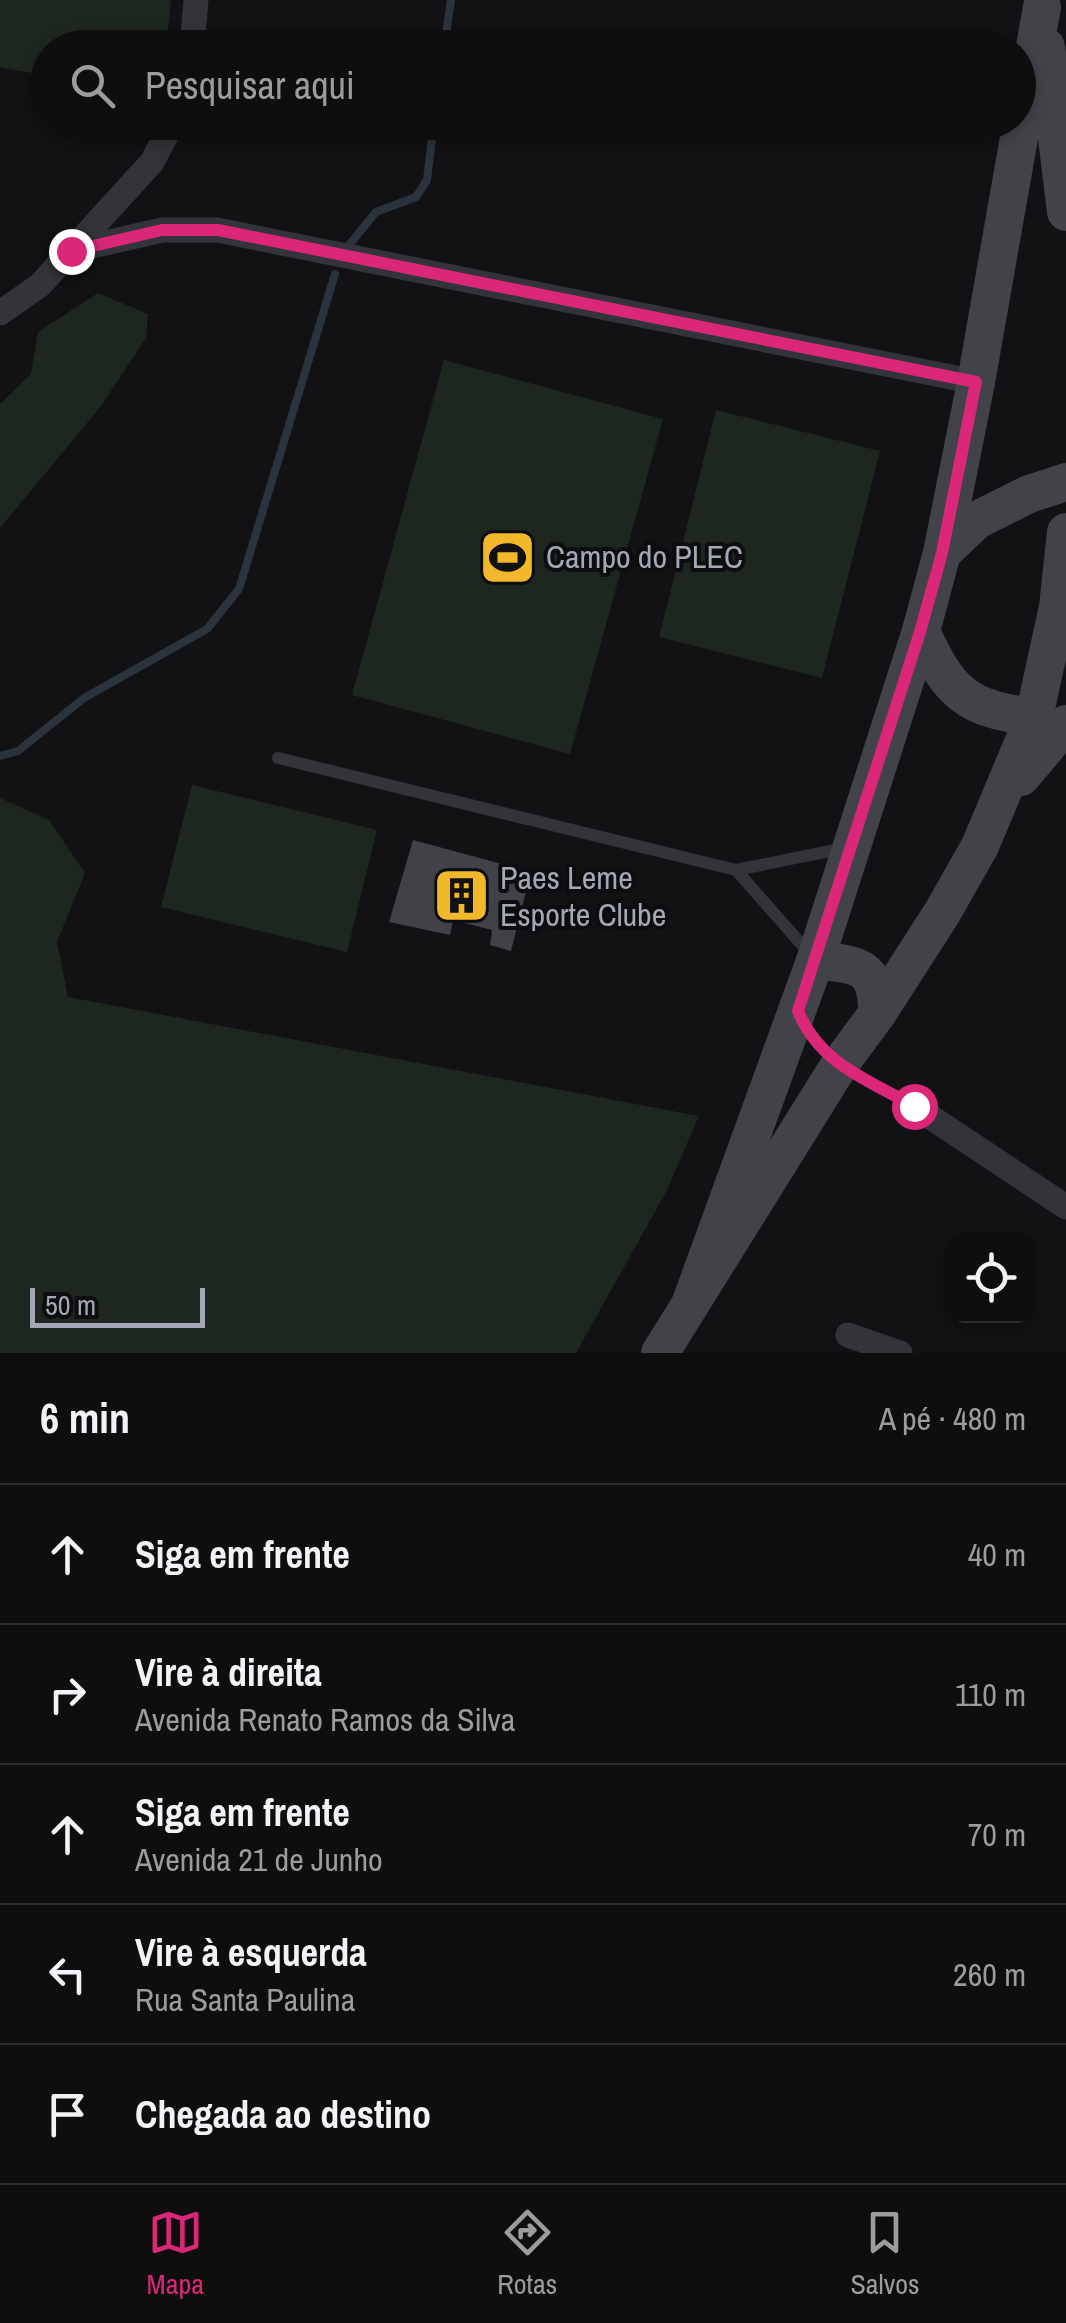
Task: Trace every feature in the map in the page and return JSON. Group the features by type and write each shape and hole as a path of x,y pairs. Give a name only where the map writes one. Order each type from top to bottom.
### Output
{"main road":[{"path":"1042,4 1066,212"},
{"path":"1036,38 1042,4"},
{"path":"691,1302 798,1011 920,632 942,553 1018,140"},
{"path":"942,553 977,520 1028,494 1066,482"},
{"path":"1050,720 1066,532"},
{"path":"920,632 938,670 967,700 995,712 1050,720"},
{"path":"660,1353 840,1064 878,1014 942,913 1001,802 1066,695"},
{"path":"815,961 860,967 874,978 878,1014"},
{"path":"798,1011 819,1048 840,1064"}],"street":[{"path":"194,30 196,0"},
{"path":"0,313 40,285 152,162 164,140"},
{"path":"71,251 162,230 218,230 976,382"},
{"path":"914,1106 1066,1207"},
{"path":"848,1335 900,1353"}],"lane":[{"path":"278,758 736,870 852,847"},
{"path":"736,870 815,961"}],"path":[{"path":"840,1064 914,1106"}],"shaded area":[{"path":"0,0 171,0 168,30 30,30 30,73 0,67"},
{"path":"98,293 148,314 146,338 101,406 0,528 0,404 31,374 38,332"},
{"name":"Campo do PLEC","path":"444,360 663,419 570,754 352,695"},
{"path":"716,410 880,451 822,678 659,637"},
{"path":"192,785 377,830 347,952 161,907"},
{"path":"0,798 49,820 85,873 57,942 68,997 699,1116 666,1192 576,1353 0,1353"}],"building":[{"name":"Paes Leme Esporte Clube","path":"413,840 531,872 511,951 490,945 492,930 453,920 450,935 389,922"}],"waterway":[{"path":"447,30 451,0"},
{"path":"349,245 376,212 416,197 427,180 432,140"},
{"path":"0,756 18,751 84,698 207,629 239,589 335,274"}],"place":[{"name":"Campo do PLEC","path":"507,557"},
{"name":"Paes Leme Esporte Clube","path":"461,896"}],"route":[{"path":"71,251 162,230 218,230 976,382 942,553 920,632 798,1011 819,1048 914,1106"}]}
